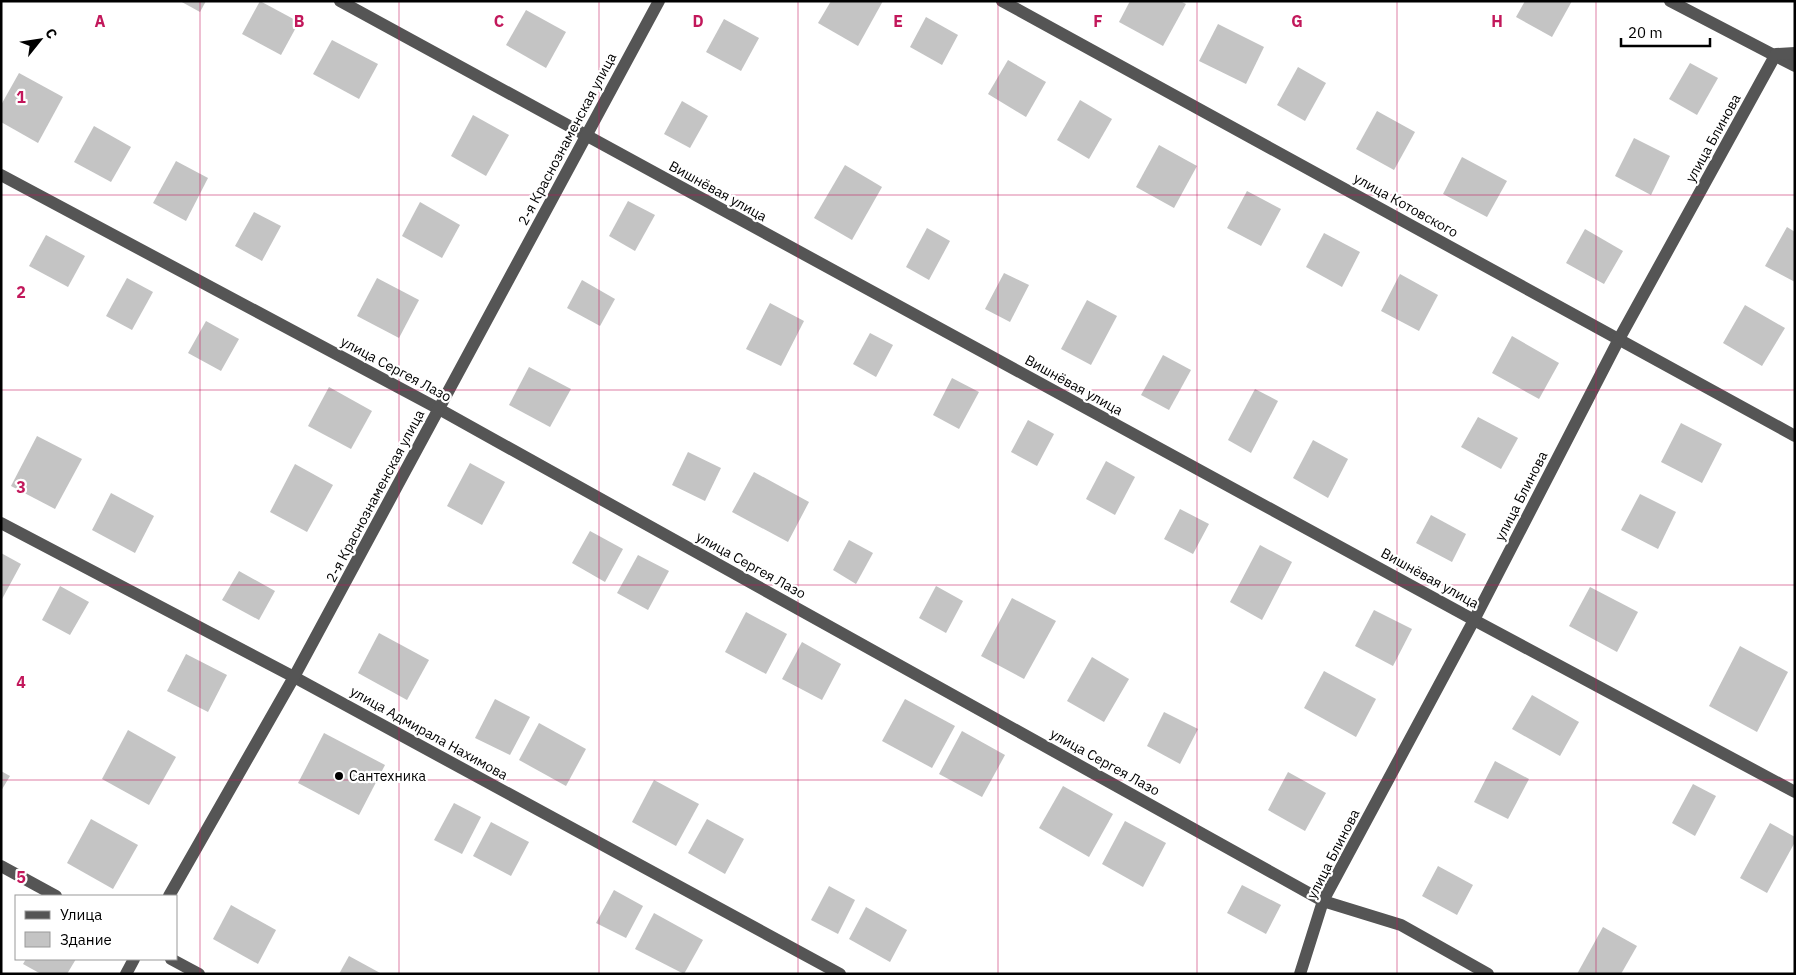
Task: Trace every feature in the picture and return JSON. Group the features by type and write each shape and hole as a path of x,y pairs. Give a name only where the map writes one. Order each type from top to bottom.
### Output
{"street":[{"name":"Вишнёвая улица","path":"340,1 1474,620 1795,792"},
{"name":"2-я Краснознаменская улица","path":"170,895 294,677 660,1"},
{"name":"улица Котовского","path":"1002,1 1795,436"},
{"path":"1670,1 1776,54 1795,66"},
{"path":"1776,54 1795,53"},
{"name":"улица Блинова","path":"1300,974 1324,901 1474,620 1619,339 1776,54"},
{"name":"улица Сергея Лазо","path":"1,175 439,409 1324,901 1401,926 1488,974"},
{"name":"улица Адмирала Нахимова","path":"1,523 294,677 840,974"},
{"path":"1,866 54,895"},
{"path":"126,974 133,960"},
{"path":"173,960 199,974"}],"building":[{"path":"180,1 206,1 200,12"},
{"path":"260,1 299,22 281,55 242,34"},
{"path":"831,1 883,1 858,46 818,23"},
{"path":"1130,1 1180,1 1186,4 1163,46 1119,22"},
{"path":"1525,1 1572,1 1552,37 1516,17"},
{"path":"526,10 566,32 546,68 506,45"},
{"path":"926,17 958,35 942,65 910,47"},
{"path":"724,19 759,38 741,71 706,52"},
{"path":"1218,24 1264,47 1246,84 1199,61"},
{"path":"332,40 378,64 359,99 313,74"},
{"path":"1008,60 1046,82 1026,117 988,94"},
{"path":"1690,63 1718,78 1697,115 1669,99"},
{"path":"1298,67 1326,83 1305,121 1277,105"},
{"path":"19,73 63,97 38,143 1,122 1,105"},
{"path":"1080,100 1112,119 1089,159 1057,140"},
{"path":"682,101 708,116 690,148 664,134"},
{"path":"1377,111 1415,132 1394,170 1356,149"},
{"path":"473,115 509,135 486,176 451,156"},
{"path":"94,126 131,147 111,182 74,162"},
{"path":"1634,138 1670,156 1651,195 1615,176"},
{"path":"1159,145 1197,166 1174,208 1136,187"},
{"path":"1462,157 1507,181 1487,217 1443,194"},
{"path":"176,161 208,178 186,221 153,203"},
{"path":"845,165 882,187 852,240 814,218"},
{"path":"1247,191 1281,209 1261,246 1227,228"},
{"path":"628,201 655,215 635,251 609,236"},
{"path":"420,202 460,225 442,258 402,236"},
{"path":"254,212 281,226 262,261 235,246"},
{"path":"1787,227 1795,232 1795,282 1765,266"},
{"path":"927,228 950,241 929,280 906,267"},
{"path":"1585,229 1623,251 1604,284 1566,263"},
{"path":"1324,233 1360,252 1342,287 1306,267"},
{"path":"46,235 85,256 68,287 29,266"},
{"path":"1004,273 1029,285 1010,322 985,309"},
{"path":"1400,274 1438,295 1419,331 1381,311"},
{"path":"127,278 153,292 132,330 106,316"},
{"path":"377,278 419,300 399,338 357,316"},
{"path":"582,280 615,299 600,326 567,308"},
{"path":"1087,300 1117,316 1091,365 1061,349"},
{"path":"770,303 804,321 781,366 746,349"},
{"path":"1745,305 1785,328 1762,366 1723,343"},
{"path":"206,321 239,339 221,371 188,353"},
{"path":"870,333 893,345 876,377 853,364"},
{"path":"1512,336 1559,363 1539,399 1492,373"},
{"path":"1163,355 1191,370 1169,410 1141,395"},
{"path":"529,367 571,389 550,427 509,405"},
{"path":"952,378 979,392 959,429 933,415"},
{"path":"329,387 372,411 351,449 308,426"},
{"path":"1255,389 1278,401 1251,453 1228,440"},
{"path":"1478,417 1518,438 1501,469 1461,447"},
{"path":"1028,420 1054,434 1037,466 1011,452"},
{"path":"1681,423 1722,444 1702,483 1661,462"},
{"path":"37,436 82,459 55,509 11,486"},
{"path":"1313,440 1348,459 1328,498 1293,478"},
{"path":"688,452 721,468 705,501 672,485"},
{"path":"1106,461 1135,477 1115,515 1086,499"},
{"path":"470,463 505,482 482,525 447,506"},
{"path":"295,464 333,485 307,532 270,512"},
{"path":"754,472 809,502 788,542 732,512"},
{"path":"111,493 154,516 135,553 92,530"},
{"path":"1640,494 1676,512 1658,549 1621,530"},
{"path":"1180,509 1209,524 1193,554 1164,539"},
{"path":"1431,515 1466,534 1452,562 1416,543"},
{"path":"590,531 623,549 605,582 572,563"},
{"path":"849,540 873,553 856,584 833,570"},
{"path":"1260,545 1292,562 1262,620 1230,602"},
{"path":"1,553 21,564 1,601"},
{"path":"638,555 669,571 648,610 617,593"},
{"path":"239,571 275,591 259,620 222,600"},
{"path":"60,586 89,602 70,635 42,620"},
{"path":"936,586 963,601 946,633 919,618"},
{"path":"1590,587 1638,612 1617,652 1569,626"},
{"path":"1012,598 1056,621 1024,679 981,656"},
{"path":"1374,610 1412,629 1393,666 1355,646"},
{"path":"746,612 787,634 766,674 725,652"},
{"path":"379,633 429,660 407,700 358,673"},
{"path":"802,642 841,664 822,700 782,679"},
{"path":"1740,646 1788,672 1757,732 1709,706"},
{"path":"186,654 227,675 208,712 167,691"},
{"path":"1092,657 1129,679 1104,722 1067,701"},
{"path":"1324,671 1376,699 1356,737 1304,708"},
{"path":"1532,695 1579,722 1560,756 1512,729"},
{"path":"495,699 530,717 510,755 475,738"},
{"path":"905,699 955,726 932,768 882,741"},
{"path":"1164,712 1198,729 1180,764 1147,746"},
{"path":"539,723 586,749 566,786 519,760"},
{"path":"128,730 176,757 149,805 102,779"},
{"path":"962,731 1005,755 982,797 939,774"},
{"path":"324,733 385,765 359,815 298,783"},
{"path":"1495,761 1529,779 1508,819 1474,802"},
{"path":"1,771 10,776 1,791"},
{"path":"1288,772 1326,793 1305,831 1268,810"},
{"path":"654,780 699,804 676,846 632,822"},
{"path":"1693,784 1716,796 1695,836 1672,823"},
{"path":"1063,786 1113,814 1089,857 1039,828"},
{"path":"454,803 481,817 462,854 434,840"},
{"path":"91,819 138,845 113,889 67,863"},
{"path":"707,819 744,839 725,874 688,853"},
{"path":"1125,821 1166,843 1143,887 1102,864"},
{"path":"491,822 529,842 511,876 473,856"},
{"path":"1770,823 1795,837 1795,842 1767,893 1740,878"},
{"path":"1438,866 1473,885 1457,915 1422,896"},
{"path":"1242,885 1281,905 1266,934 1227,913"},
{"path":"829,886 855,900 838,934 811,920"},
{"path":"614,890 643,906 626,938 596,923"},
{"path":"231,905 276,930 258,964 213,939"},
{"path":"866,907 907,930 890,962 849,939"},
{"path":"654,913 703,940 684,974 635,949"},
{"path":"1603,927 1637,946 1621,974 1577,974"},
{"path":"349,956 382,974 339,974"},
{"path":"25,960 75,960 67,974 41,974 23,964"}],"place":[{"name":"Сантехника","path":"339,776"}]}
